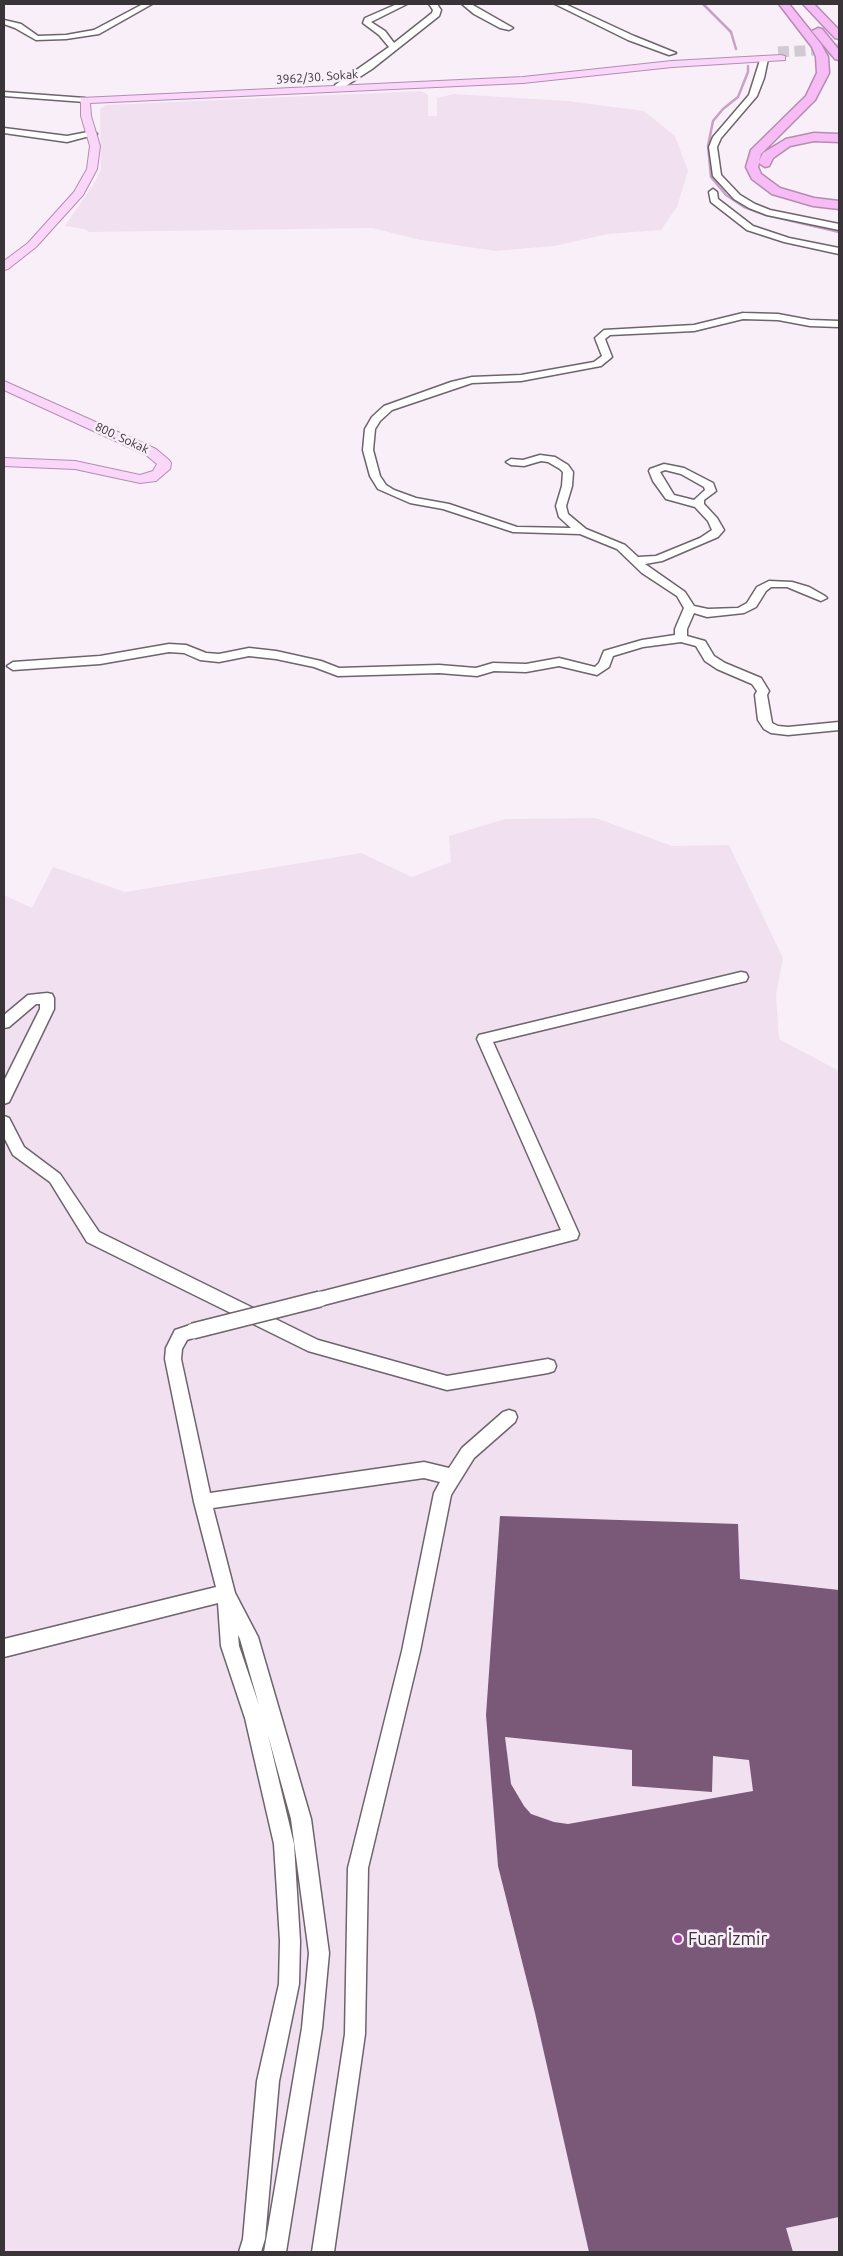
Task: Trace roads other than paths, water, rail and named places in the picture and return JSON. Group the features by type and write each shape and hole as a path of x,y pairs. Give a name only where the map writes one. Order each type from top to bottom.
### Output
{"highway":[{"path":"784,4 784,7 817,46 822,57 823,73 811,98 754,153 752,168 756,176 776,191 807,201 839,205"},
{"path":"789,4 816,29 839,57"},
{"path":"808,4 839,36"},
{"path":"839,138 814,137 786,144 767,156 765,164 768,172 786,187 807,194 839,198"}],"main road":[{"path":"632,69 643,65 654,57 657,62 672,59 704,56 779,55 764,59 672,59"},
{"name":"3962/30. Sokak","path":"85,100 523,80 632,69 672,59"},
{"path":"4,267 32,245 79,193 92,169 95,146 93,134 86,116 85,100"},
{"name":"800. Sokak","path":"4,385 151,452 164,463 163,469 158,474 151,478 140,479 75,465 4,462"}],"street":[{"path":"4,22 18,26 36,38 66,37 96,32 148,4"},
{"path":"392,47 382,33 367,23 368,20 403,4"},
{"path":"338,87 369,67 436,14 437,10 433,4"},
{"path":"466,4 486,17 509,28"},
{"path":"559,4 672,59"},
{"path":"572,10 585,6"},
{"path":"631,38 654,57"},
{"path":"764,59 760,78 753,96 716,137 714,146 717,176 737,198 752,206 767,212 839,227"},
{"name":"3962/30. Sokak","path":"4,94 85,100"},
{"path":"4,130 67,139 93,134"},
{"path":"713,192 714,200 750,228 787,240 839,251"},
{"path":"582,531 517,530 494,524 445,506 414,501 390,492 382,487 375,476 368,450 370,429 376,419 388,408 455,384 481,379 521,378 597,364 607,357 600,338 607,332 694,328 743,316 778,317 839,324"},
{"path":"511,462 524,463 540,458 551,459 564,467 568,472 567,486 561,506 563,515 582,531 622,547 646,570 681,594 690,608 707,612 740,611 752,605 761,588 769,584 788,584 805,589 822,598"},
{"path":"635,561 658,559 714,535 718,530 713,520 700,505 699,499 711,491 709,485 700,478 684,471 664,467 654,471 658,481 670,497 700,505"},
{"path":"681,638 681,629 690,608"},
{"path":"13,666 100,660 170,648 186,649 204,657 219,658 249,652 276,655 317,664 338,672 439,669 476,672 493,667 526,668 560,662 589,671 597,671 606,664 608,654 642,644 681,638 701,644 709,658 721,666 757,681 763,691 761,695 764,720 768,726 775,730 796,731 839,726"},
{"path":"250,2252 254,2239 268,2081 289,1984 290,1941 284,1844 254,1718 230,1646 226,1593 203,1502 173,1359 174,1348 181,1335 193,1331 571,1234 484,1039 741,977"},
{"path":"4,1023 33,999 47,998 47,1009 5,1092 4,1098"},
{"path":"4,1122 18,1151 55,1178 93,1238 314,1346 448,1383 548,1366"},
{"path":"323,2252 355,2034 358,1868 411,1651 443,1493 468,1453 509,1417"},
{"path":"203,1502 424,1470 453,1477"},
{"path":"4,1648 226,1593"},
{"path":"226,1593 249,1637 301,1819 319,1953 312,2028 275,2252"}],"waterway":[{"path":"703,4 731,32 736,49"},
{"path":"748,66 748,72 738,97 723,109 713,121 708,146 711,177 726,195 744,207 766,215 839,232"}],"tunnel":[{"path":"778,52 839,49"}],"place":[{"name":"Fuar İzmir","path":"678,1939"}]}
